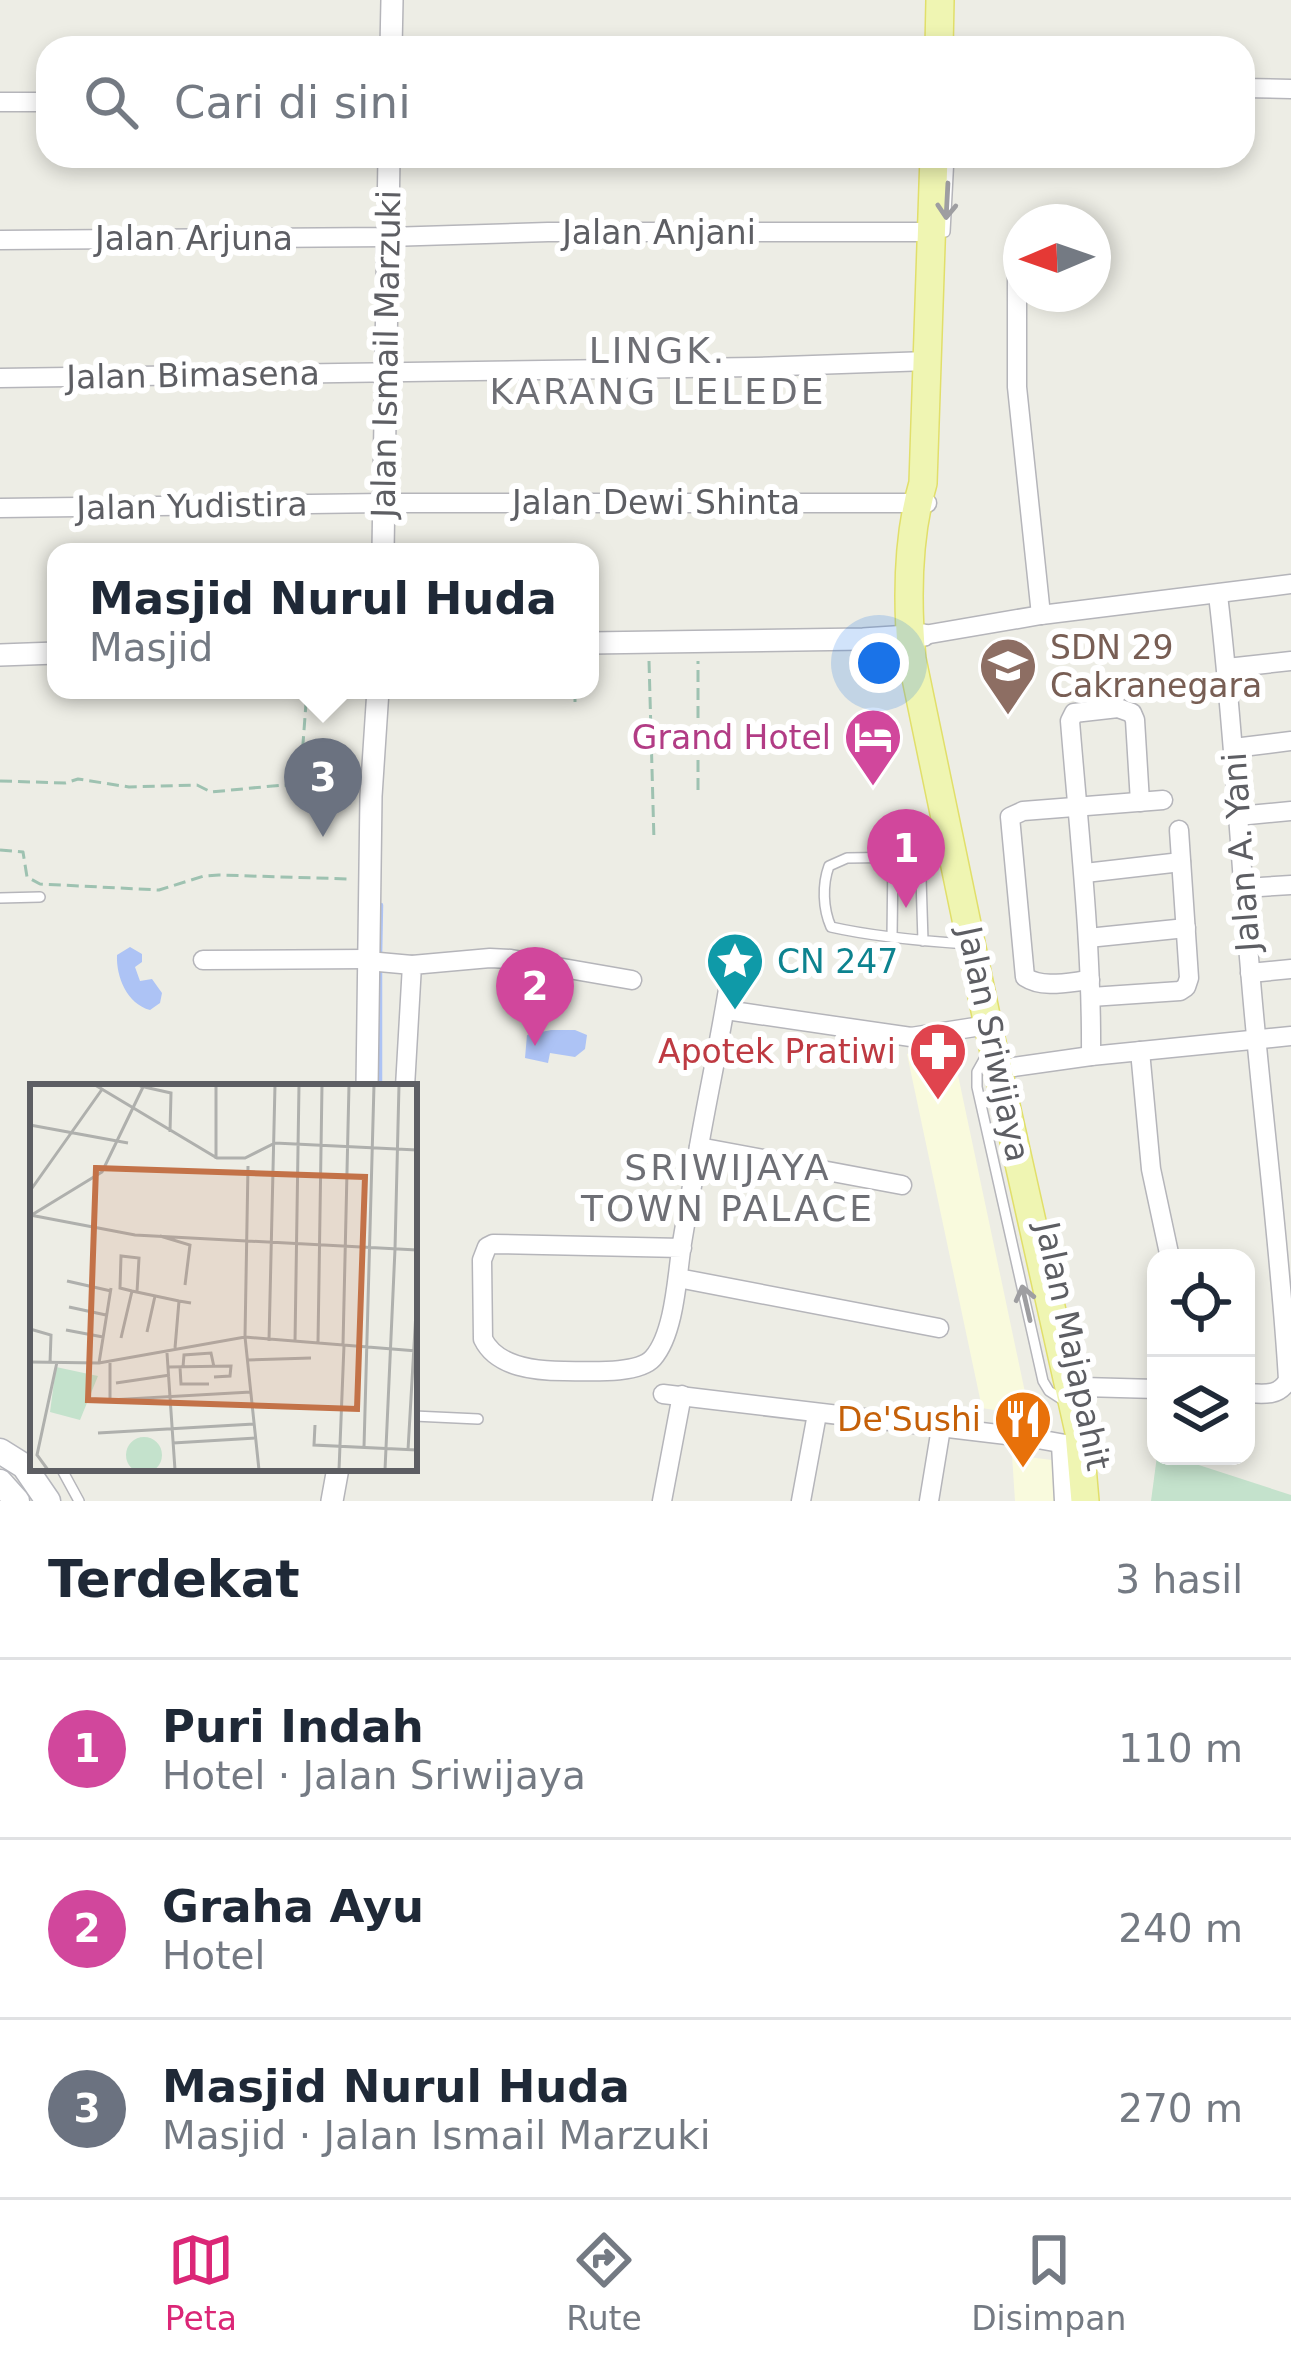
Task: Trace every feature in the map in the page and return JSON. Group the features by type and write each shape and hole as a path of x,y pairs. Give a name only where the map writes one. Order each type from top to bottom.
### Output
{"main road":[{"path":"939,36 940,0"},
{"path":"922,496 934,168"},
{"name":"Jalan Majapahit","path":"922,496 917,636 1014,1067 1039,1221 1077,1395 1099,1447 1103,1501"},
{"name":"Jalan Sriwijaya","path":"917,636 912,659 990,1035 1039,1221"},
{"path":"1077,1395 1072,1446 1085,1501"},
{"path":"0,1451 28,1464"},
{"path":"32,1471 48,1501"},
{"path":"0,1482 17,1501"}],"street":[{"path":"391,36 392,0"},
{"path":"1255,88 1291,88"},
{"path":"0,102 36,102"},
{"name":"Jalan Ismail Marzuki","path":"383,543 389,168"},
{"name":"Jalan Anjani","path":"388,237 931,232"},
{"name":"Jalan Arjuna","path":"0,240 388,237"},
{"path":"1017,312 1017,387 1041,615"},
{"name":"Jalan Bimasena","path":"0,378 928,361"},
{"name":"Jalan Dewi Shinta","path":"384,503 922,496"},
{"name":"Jalan Yudistira","path":"0,508 384,503"},
{"path":"599,643 917,636 1041,615 1291,584"},
{"name":"Jalan A. Yani","path":"1218,595 1288,1380 1281,1390 1255,1393"},
{"path":"0,655 47,653"},
{"path":"1227,668 1291,661"},
{"path":"377,699 370,879 404,1084"},
{"path":"1091,1056 1085,873 1070,721 1075,712 1118,708 1132,713 1140,802"},
{"path":"1234,748 1291,741"},
{"path":"1163,800 1010,817 1025,977 1034,983 1091,988 1180,991 1186,987 1179,830"},
{"path":"1238,816 1291,812"},
{"path":"1085,873 1181,862"},
{"path":"1244,888 1291,885"},
{"path":"1088,938 1186,928"},
{"path":"682,1248 493,1244 484,1253 486,1346 534,1371 644,1365 664,1342 678,1278 726,1010 735,943"},
{"path":"203,960 490,958 632,980"},
{"path":"367,1084 383,962"},
{"path":"1250,973 1291,969"},
{"path":"726,1010 911,1036 990,1035"},
{"path":"1014,1067 1291,1036"},
{"path":"1140,1051 1151,1169 1169,1249"},
{"path":"699,1147 902,1185"},
{"path":"678,1278 939,1328"},
{"path":"1077,1395 1147,1391"},
{"path":"662,1501 673,1395 1072,1446 1064,1501"},
{"path":"801,1501 817,1414"},
{"path":"929,1501 941,1428"},
{"path":"332,1501 337,1471"}],"lane":[{"path":"931,232 945,232 949,168"},
{"path":"923,940 921,878 915,857 847,858 829,866 824,878 831,927 892,937 923,940 972,944"},
{"path":"892,937 893,858"},
{"path":"0,898 40,897"},
{"path":"990,1035 976,1077 1043,1381 1049,1391 1077,1395"},
{"path":"417,1416 478,1419"},
{"path":"63,1471 79,1501"}],"path":[{"path":"648,641 654,841"},
{"path":"698,641 698,790"},
{"path":"300,787 306,699"},
{"path":"575,699 575,707"},
{"path":"0,781 77,778 129,787 197,785 211,792 283,785 371,796"},
{"path":"0,850 23,852 27,877 40,884 159,890 219,875 370,879"}],"shaded area":[{"path":"951,1042 1030,1416 982,1408 907,1054"},
{"path":"1012,1455 1052,1460 1054,1501 1015,1501"},
{"path":"1156,1465 1199,1465 1291,1495 1291,1501 1151,1501"}],"water":[{"path":"130,947 142,954 142,962 135,967 140,981 152,979 162,993 160,1003 150,1010 129,996 118,972 117,955"},
{"path":"551,1030 587,1035 585,1049 575,1057 550,1053 548,1063 525,1058 527,1035"}],"waterway":[{"path":"380,955 381,905"},
{"path":"380,967 380,1084"}],"place":[{"name":"SDN 29 Cakranegara","path":"1008,717"},
{"name":"Grand Hotel","path":"873,788"},
{"name":"Masjid Nurul Huda","path":"323,837"},
{"name":"Puri Indah","path":"906,908"},
{"name":"CN 247","path":"735,1012"},
{"name":"Graha Ayu","path":"535,1046"},
{"name":"Apotek Pratiwi","path":"938,1102"},
{"name":"De'Sushi","path":"1023,1470"}],"district":[{"name":"LINGK. KARANG LELEDE","path":"658,370"},
{"name":"SRIWIJAYA TOWN PALACE","path":"728,1188"}]}
